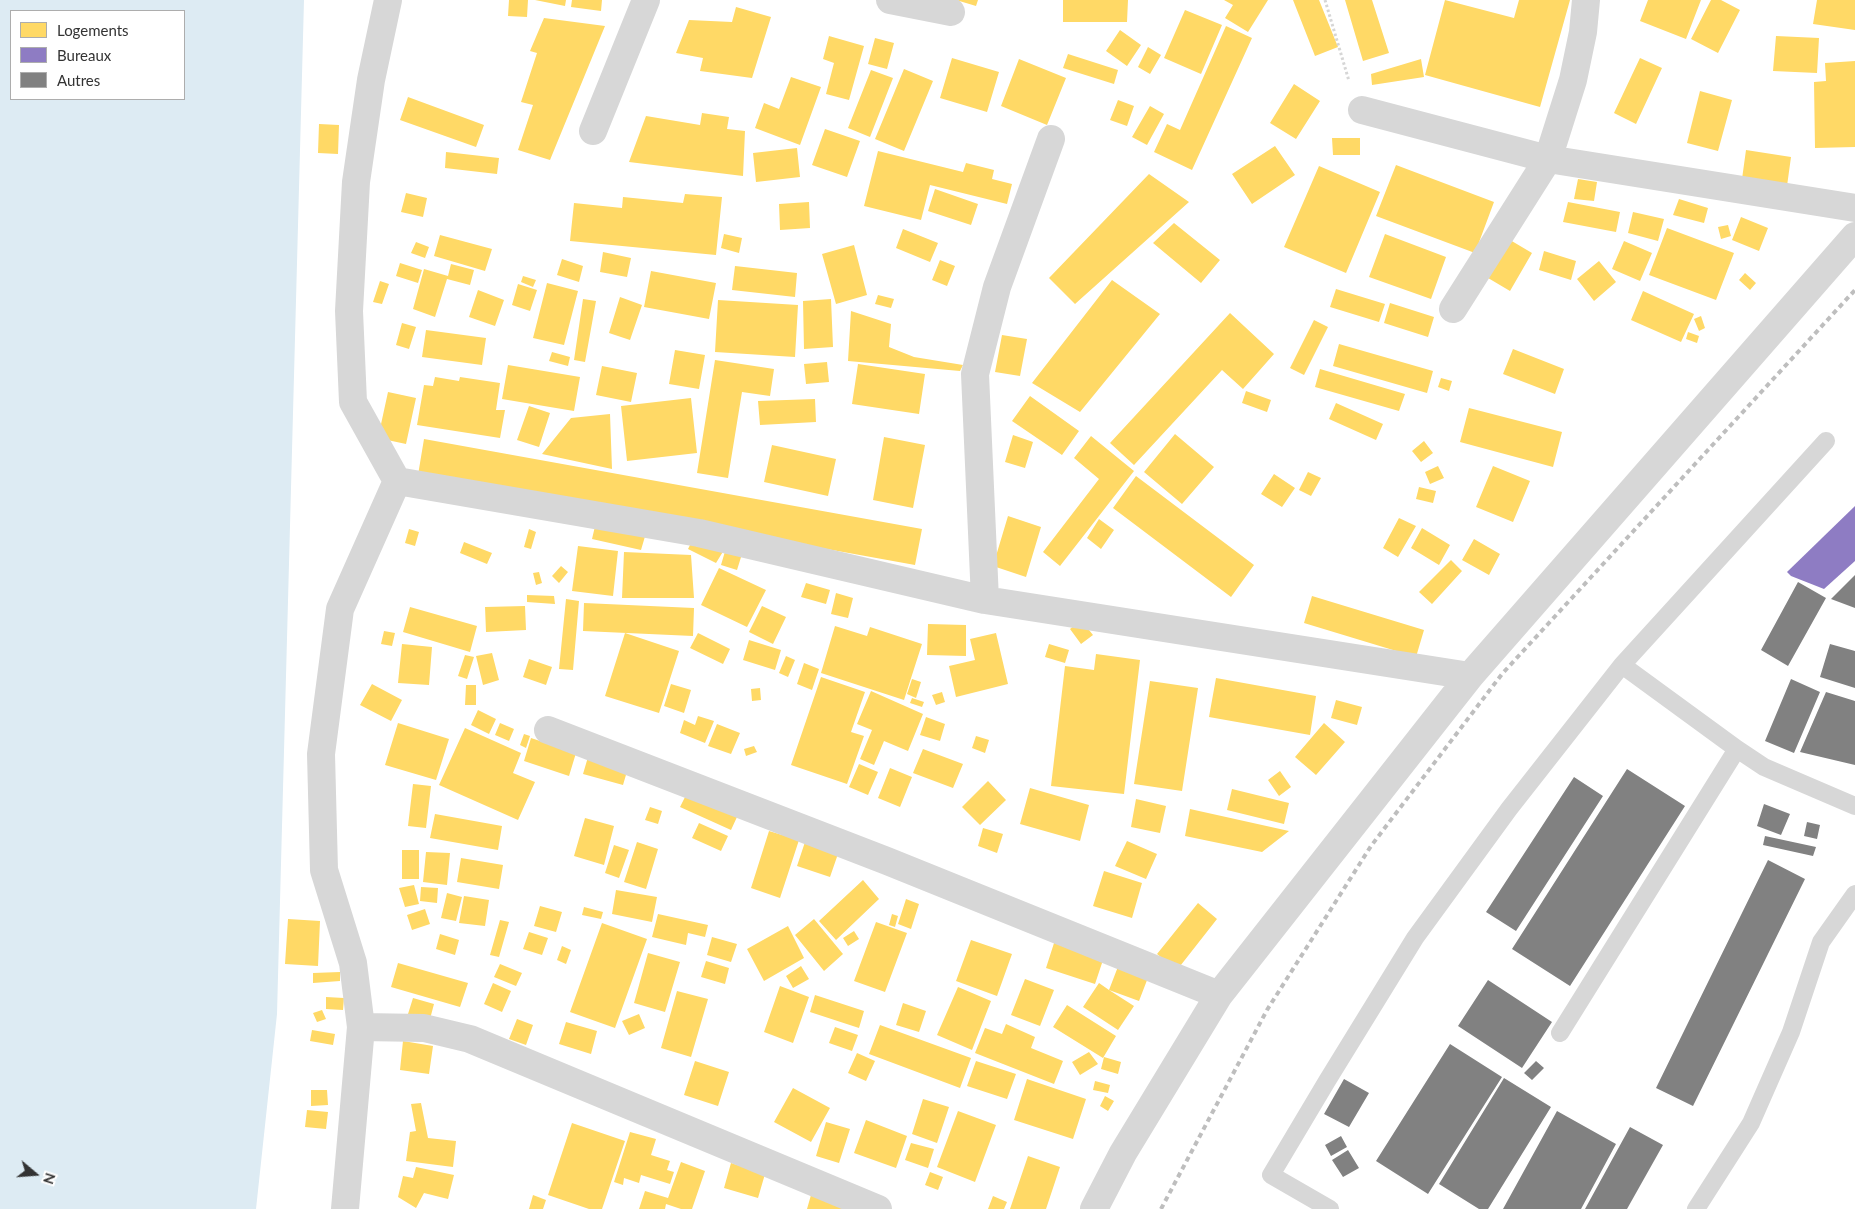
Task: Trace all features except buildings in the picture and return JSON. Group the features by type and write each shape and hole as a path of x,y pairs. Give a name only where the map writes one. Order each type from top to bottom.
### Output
{"street":[{"path":"388,0 371,80 356,182 349,311 353,402 397,481"},
{"path":"593,131 646,0"},
{"path":"890,0 951,12"},
{"path":"1453,309 1548,158 1573,80 1583,32 1586,0"},
{"path":"1362,110 1548,158 1855,208"},
{"path":"986,600 975,374 997,287 1051,139"},
{"path":"1094,1209 1123,1153 1219,995 1470,676 1855,236"},
{"path":"397,481 699,533 986,600 1470,676"},
{"path":"345,1209 361,1028 353,963 324,870 320,754 340,609 397,481"},
{"path":"548,730 887,861 1219,995"},
{"path":"361,1028 424,1028 470,1039 878,1209"}],"lane":[{"path":"1330,1209 1272,1175 1415,938 1509,809 1622,665 1826,441"},
{"path":"1622,665 1764,767 1855,806"},
{"path":"1560,1033 1737,749"},
{"path":"1696,1209 1751,1122 1791,1032 1821,942 1855,894"}],"path":[{"path":"1325,0 1348,77 1362,110"}],"shaded area":[{"path":"0,0 304,0 277,1014 256,1209 0,1209"}],"railway":[{"path":"1161,1209 1267,1010 1371,846 1502,674 1855,290"}]}
